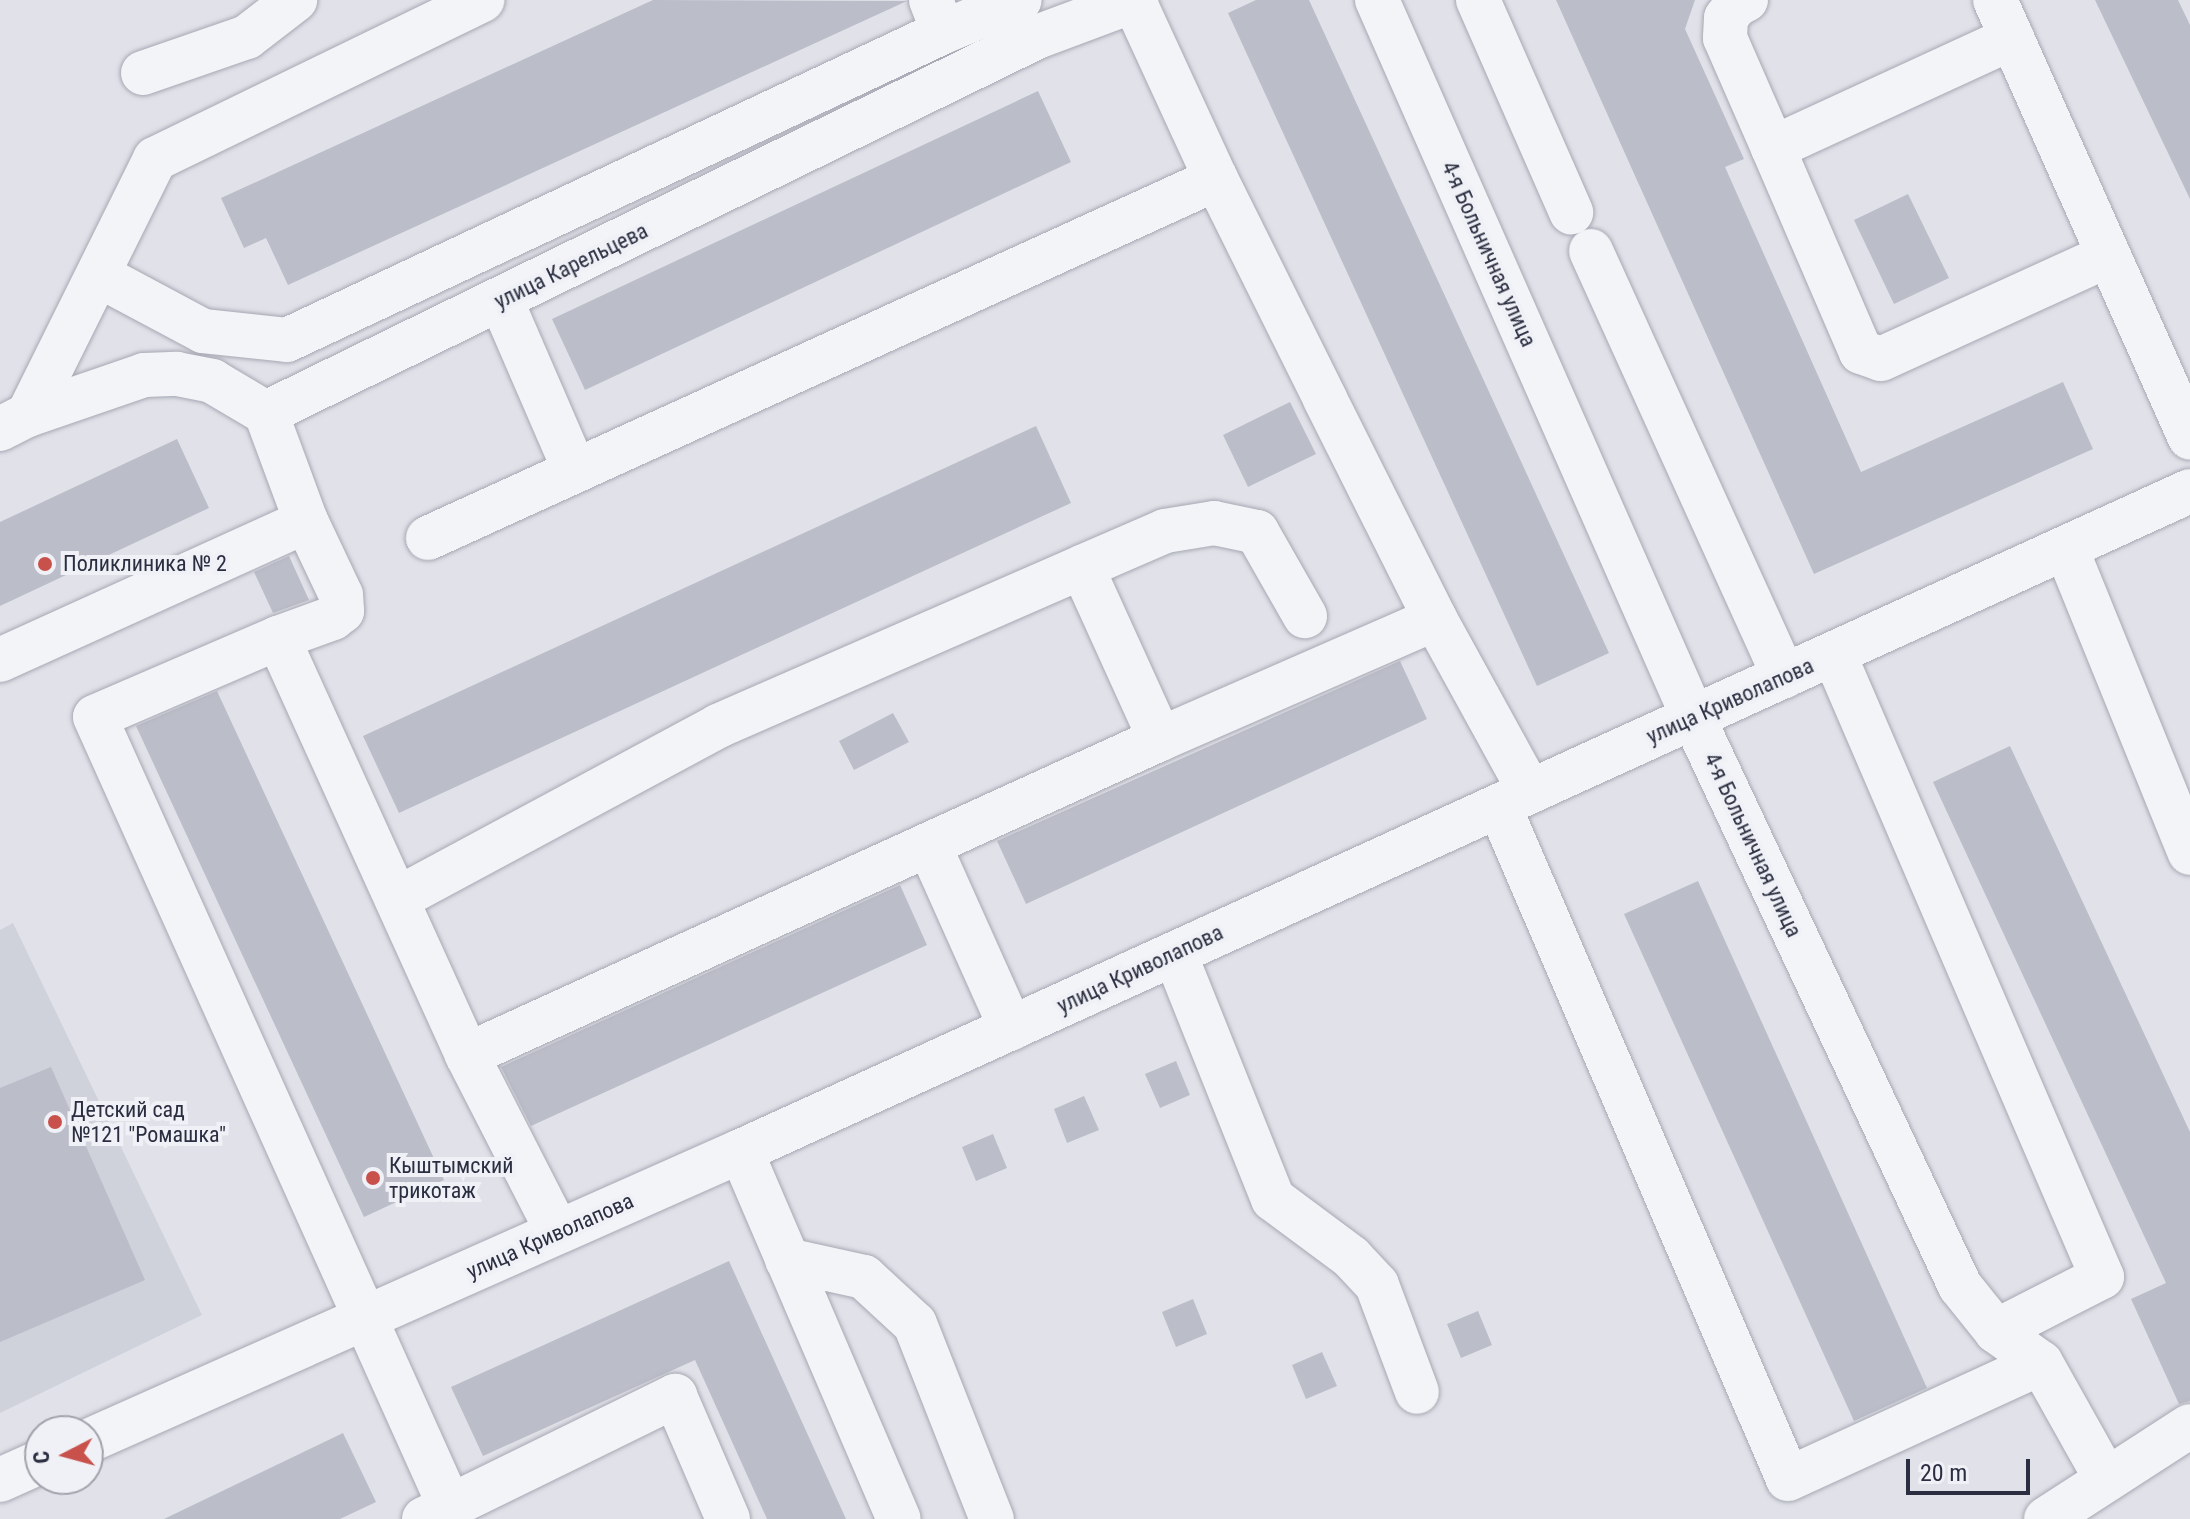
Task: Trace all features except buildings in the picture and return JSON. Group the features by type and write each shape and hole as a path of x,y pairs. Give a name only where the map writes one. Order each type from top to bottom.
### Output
{"street":[{"path":"143,73 247,37 295,0"},
{"path":"14,422 100,276 155,159 482,0"},
{"path":"1135,0 1216,179 1435,619 1514,799 1788,1479 2041,1363"},
{"name":"улица Карельцева","path":"266,413 501,300 1025,12 1135,0"},
{"name":"4-я Больничная улица","path":"1377,0 1693,717 1960,1286 1996,1331 2041,1363 2106,1479"},
{"path":"1478,0 1571,212"},
{"path":"1746,0 1736,5 1726,18 1725,38 1861,352 1881,359 2107,256"},
{"path":"100,276 207,331 287,340 937,16 1025,12"},
{"path":"1773,148 2004,19 2190,437"},
{"path":"428,538 1216,179"},
{"path":"1591,251 1784,676"},
{"path":"501,300 575,471"},
{"path":"207,331 212,381"},
{"path":"14,422 144,375 177,374 212,381 266,413 306,521 341,595 342,611 333,618 278,638 95,717 368,1319 437,1513 675,1396 728,1519"},
{"name":"улица Криволапова","path":"104,1434 741,1151 2190,491"},
{"path":"0,660 306,521"},
{"path":"397,899 718,726 1165,531 1214,523 1257,532 1305,616"},
{"path":"2066,548 2190,853"},
{"path":"1082,567 1160,739"},
{"path":"467,1055 1160,739 1435,619"},
{"path":"278,638 467,1055 557,1231"},
{"path":"1834,654 2102,1277 1996,1331"},
{"path":"929,845 1011,1028"},
{"path":"1175,954 1273,1199 1351,1257 1377,1285 1417,1392"},
{"path":"741,1151 899,1519"},
{"path":"787,1260 864,1277 915,1324 992,1519"},
{"path":"2046,1519 2190,1426"},
{"path":"0,1480 24,1469"}],"shaded area":[{"name":"Детский сад №121 \"Ромашка\"","path":"13,923 202,1315 0,1413 0,930"}],"place":[{"name":"Поликлиника № 2","path":"45,564"},
{"name":"Детский сад №121 \"Ромашка\"","path":"55,1122"},
{"name":"Кыштымский трикотаж","path":"373,1178"}]}
